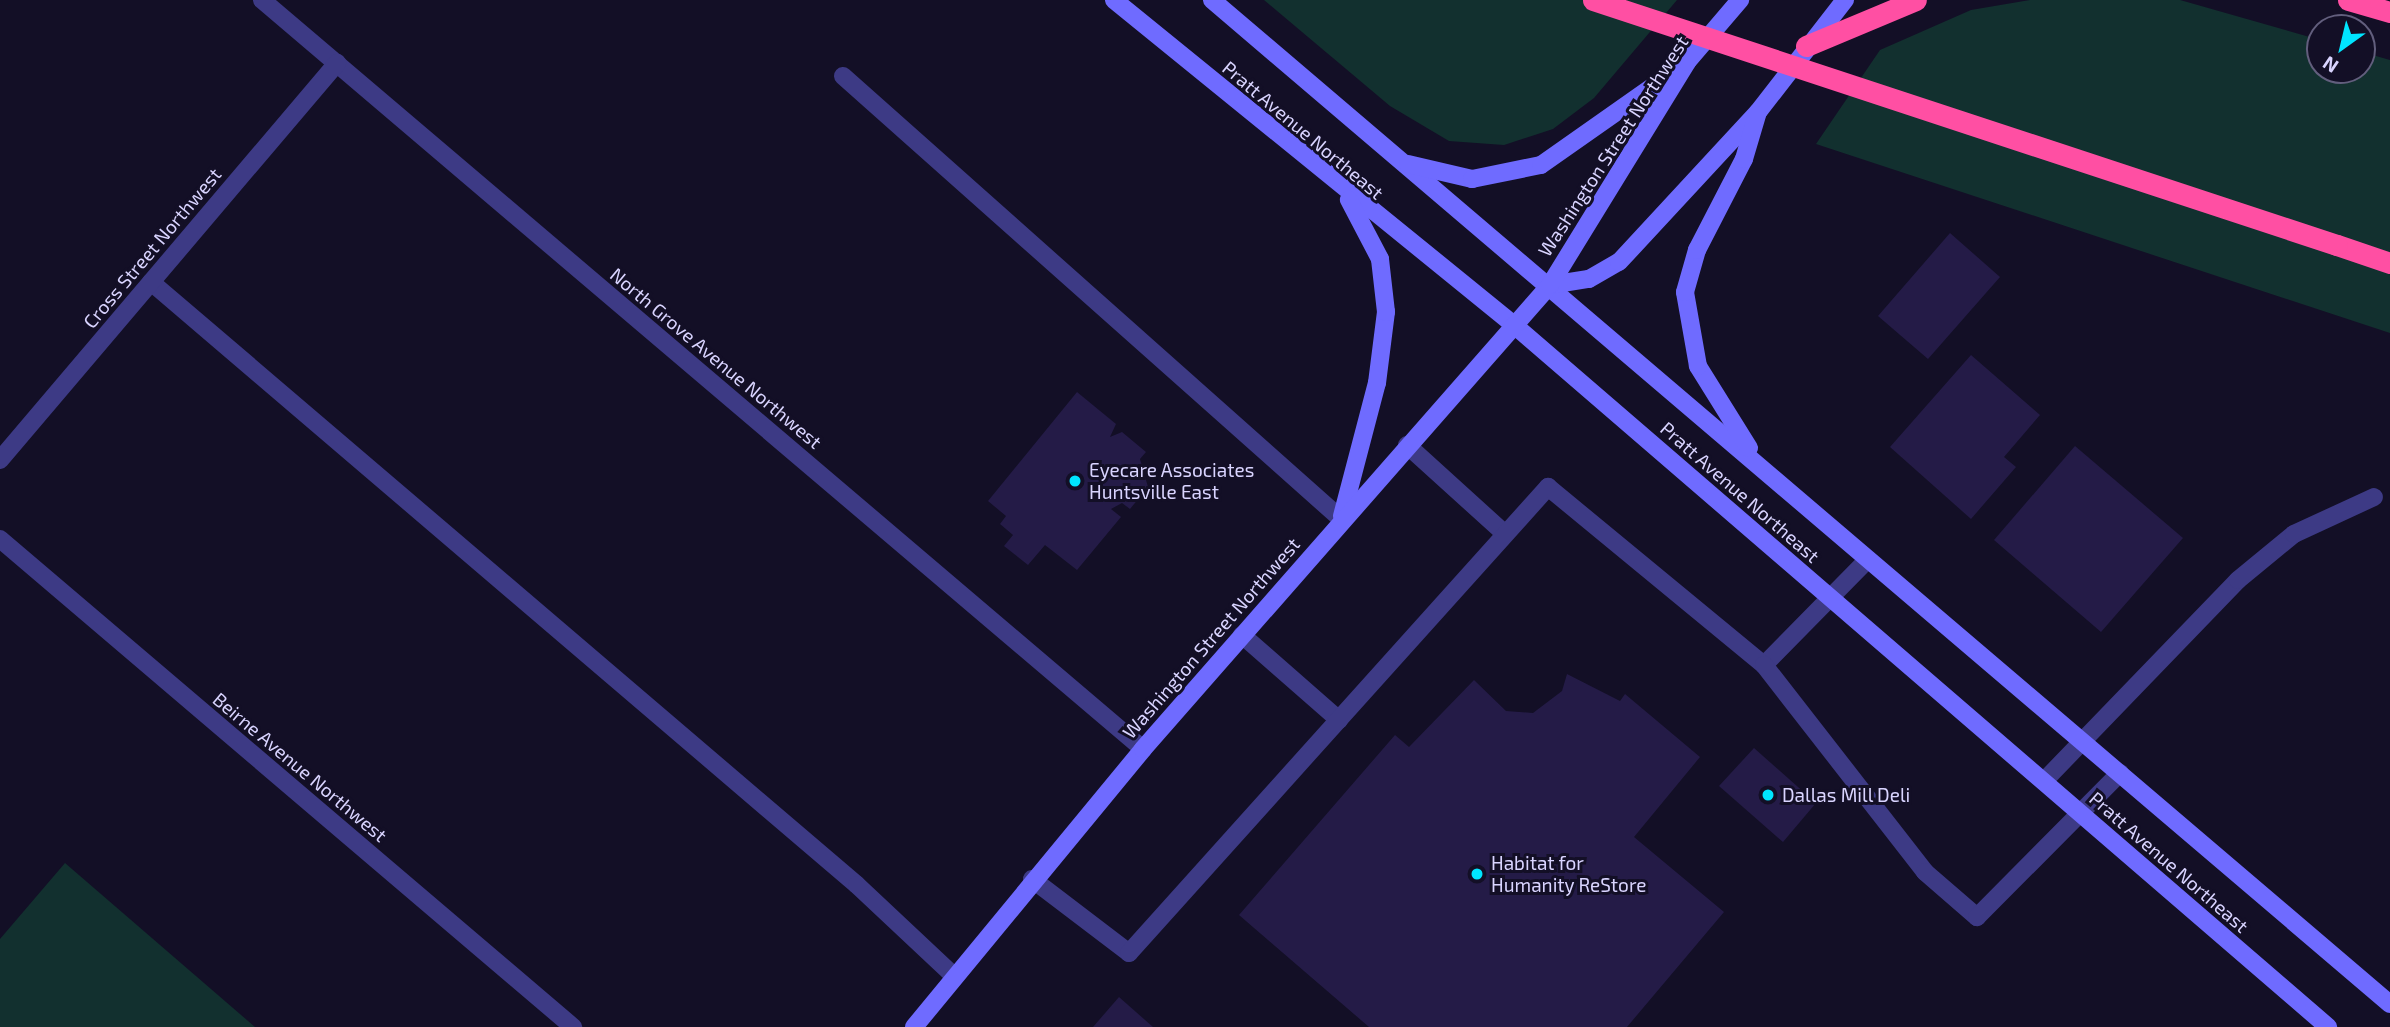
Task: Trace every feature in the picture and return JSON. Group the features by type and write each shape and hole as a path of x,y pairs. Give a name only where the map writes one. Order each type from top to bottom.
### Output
{"highway":[{"path":"1593,0 2390,262"},
{"path":"1806,46 1916,0"},
{"path":"2348,0 2390,12"}],"main road":[{"name":"Pratt Avenue Northeast","path":"1114,0 1346,194 1514,325 2328,1027"},
{"name":"Pratt Avenue Northeast","path":"1212,0 1550,285 2390,1004"},
{"name":"Washington Street Northwest","path":"914,1027 1032,879 1340,519 1550,285 1687,62 1740,0"},
{"name":"Washington Street Northwest","path":"1550,285 1589,279 1619,262 1758,112 1806,46 1844,0"},
{"path":"1405,163 1472,179 1541,165 1687,62"},
{"path":"1758,112 1744,159 1697,250 1685,292 1698,366 1758,463"},
{"path":"1340,519 1377,383 1386,312 1380,259 1346,194"}],"street":[{"name":"North Grove Avenue Northwest","path":"262,0 1143,749"},
{"name":"Cross Street Northwest","path":"0,460 337,63"},
{"path":"843,76 1340,519"},
{"path":"151,282 857,885 954,976"},
{"path":"1407,445 1506,534"},
{"path":"1032,879 1129,953 1548,487 1764,665 1925,873 1977,917 2120,773"},
{"path":"2044,781 2081,739 2247,572 2294,534 2374,498"},
{"name":"Beirne Avenue Northwest","path":"0,539 573,1027"},
{"path":"1764,665 1828,596 1868,559"},
{"path":"1242,635 1339,720"}],"green space":[{"path":"1264,0 1677,0 1594,98 1553,129 1504,145 1449,141 1390,106"},
{"path":"2030,0 2180,0 2306,36 2306,84 2376,84 2376,56 2390,60 2390,333 1816,144 1880,50 1971,10"},
{"path":"65,863 255,1027 0,1027 0,939"}],"building":[{"path":"1950,233 2000,277 1928,359 1878,316"},
{"path":"1971,355 2040,415 2004,457 2016,467 1971,519 1890,447"},
{"name":"Eyecare Associates Huntsville East","path":"1077,392 1116,424 1110,437 1122,432 1146,452 1140,459 1148,487 1130,509 1122,503 1111,509 1121,517 1077,570 1045,545 1028,565 1004,546 1013,535 1000,524 1006,516 988,501"},
{"path":"2075,446 2183,538 2101,632 1994,540"},
{"name":"Habitat for Humanity ReStore","path":"1567,674 1620,701 1625,694 1700,757 1634,837 1724,912 1627,1027 1369,1027 1239,915 1395,735 1409,747 1474,680 1506,711 1533,713 1562,691"},
{"name":"Dallas Mill Deli","path":"1754,748 1816,803 1783,842 1719,786"},
{"path":"1119,997 1153,1027 1093,1027"}],"place":[{"name":"Eyecare Associates Huntsville East","path":"1075,481"},
{"name":"Dallas Mill Deli","path":"1768,795"},
{"name":"Habitat for Humanity ReStore","path":"1477,874"}]}
